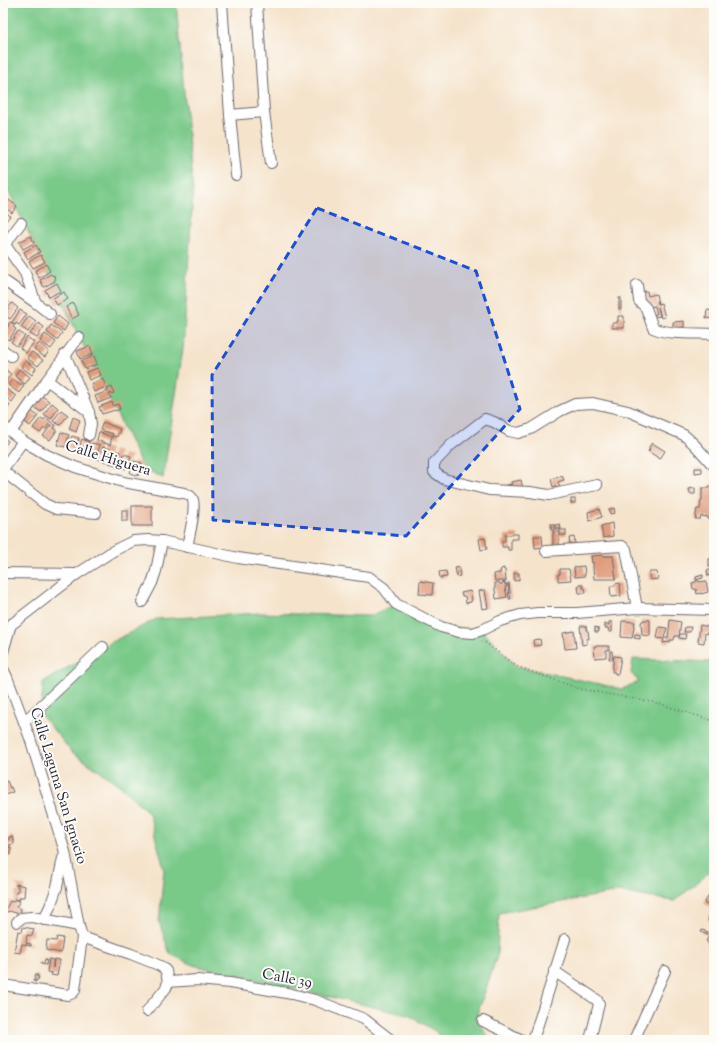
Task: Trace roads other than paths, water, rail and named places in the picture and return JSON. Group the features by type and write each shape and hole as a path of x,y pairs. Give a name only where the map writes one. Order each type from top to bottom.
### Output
{"street":[{"path":"222,3 236,175"},
{"path":"257,3 264,112 271,163"},
{"path":"230,115 264,112"},
{"path":"21,223 4,246 25,273 36,303"},
{"path":"3,280 50,314"},
{"path":"638,285 640,301 646,308 653,328 674,332 714,334"},
{"path":"7,429 47,380 79,337"},
{"path":"3,350 11,356"},
{"path":"66,354 89,412 91,424 89,435"},
{"path":"47,380 89,412"},
{"path":"596,485 549,495 530,492 489,490 444,479 434,472 434,463 451,445 484,419 494,422 510,431 518,432 531,428 575,404 593,403 628,411 684,435 714,465"},
{"name":"Calle Higuera","path":"7,429 46,455 74,467 123,482 189,495 193,499 194,509 187,547"},
{"path":"23,441 3,470 45,504 56,509 96,513"},
{"path":"3,652 7,628 77,574 113,551 133,541 148,540 162,541 238,558 369,577 384,588 396,604 441,627 459,632 472,633 500,621 520,615 538,613 577,613 637,608 714,610"},
{"path":"142,602 152,583 156,571 162,541"},
{"path":"546,552 622,546 626,550 637,608"},
{"path":"3,573 77,574"},
{"path":"24,722 103,647"},
{"name":"Calle Laguna San Ignacio","path":"3,669 30,738 65,852 82,937"},
{"path":"44,920 57,887 65,852"},
{"path":"17,922 21,918 32,917 79,926"},
{"path":"3,985 68,995 73,993 75,990 82,937 131,954 162,967 166,972 168,982 166,988 147,1011"},
{"path":"533,1040 565,939"},
{"path":"554,971 598,1000 599,1004 590,1040"},
{"path":"634,1040 665,971"},
{"name":"Calle 39","path":"168,982 198,980 230,983 292,994 315,1000 364,1019 391,1040"},
{"path":"482,1021 522,1040"}]}
